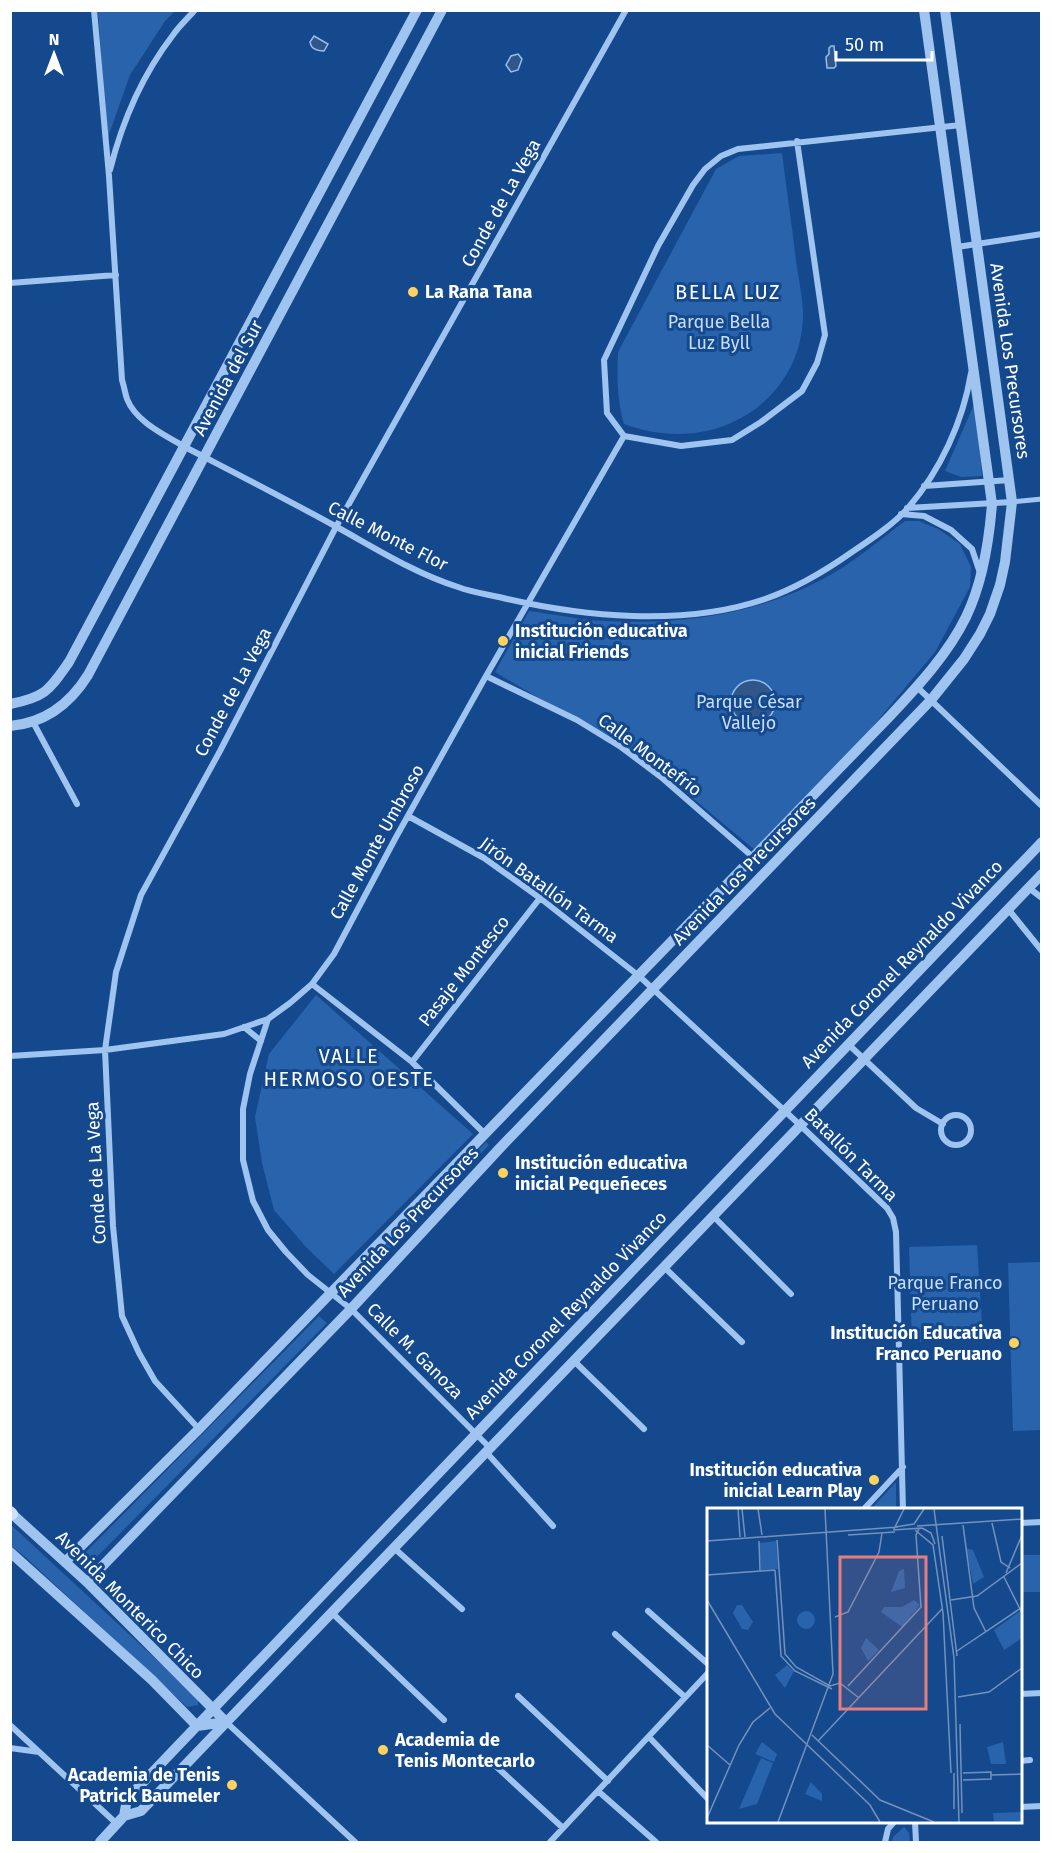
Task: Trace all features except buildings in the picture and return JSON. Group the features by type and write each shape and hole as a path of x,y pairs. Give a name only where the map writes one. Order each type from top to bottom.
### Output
{"street":[{"name":"Calle Monte Flor","path":"94,10 109,176 122,380 128,401 138,415 154,429 396,560 457,587 526,604 617,616 669,616 716,610 764,599 824,572 860,547 908,508"},
{"name":"Calle Monte Flor","path":"109,176 115,151 139,89 173,34 195,10"},
{"name":"Avenida del Sur","path":"10,704 45,693 69,662 417,10"},
{"name":"Avenida del Sur","path":"10,726 33,722 56,711 82,685 442,10"},
{"name":"Conde de La Vega","path":"199,1429 155,1381 122,1316 113,1226 105,1050 116,972 141,895 220,751 336,526 626,10"},
{"name":"Avenida Los Precursores","path":"65,1562 199,1429 917,687 966,616 981,579 992,504 924,10"},
{"name":"Avenida Los Precursores","path":"87,1582 351,1309 499,1149 931,700 964,659 980,634 1000,585 1012,502 945,10"},
{"path":"797,141 825,334 817,363 802,391 761,422 732,440 681,446 624,436 607,413 604,360 658,246 693,185 705,169 721,156 738,149 797,141 961,125"},
{"path":"344,148 363,159"},
{"path":"957,247 1041,234"},
{"path":"10,283 116,275"},
{"path":"908,508 941,461 966,400 973,360"},
{"name":"Calle Monte Umbroso","path":"10,1056 105,1050 224,1034 268,1019 312,984 334,954 526,604 624,436"},
{"path":"924,486 1010,480"},
{"path":"908,508 1041,499"},
{"path":"901,514 924,516 964,540 972,549 981,579"},
{"name":"Calle Montefrío","path":"486,676 577,720 621,747 661,777 754,858"},
{"path":"917,687 1041,806"},
{"path":"33,722 77,804"},
{"name":"Jirón Batallón Tarma","path":"408,816 484,858 540,897 639,976"},
{"name":"Avenida Coronel Reynaldo Vivanco","path":"121,1820 127,1799 1041,842"},
{"name":"Avenida Coronel Reynaldo Vivanco","path":"100,1842 121,1820 141,1811 1041,874"},
{"path":"1029,888 1041,898"},
{"name":"Pasaje Montesco","path":"412,1062 540,897"},
{"path":"1008,909 1041,951"},
{"path":"639,976 785,1111"},
{"path":"312,984 412,1062 484,1134"},
{"name":"Calle M. Ganoza","path":"268,1019 250,1074 243,1109 243,1160 253,1201 268,1230 308,1275 351,1309 476,1433 553,1526"},
{"path":"244,1027 261,1041"},
{"path":"848,1044 916,1108 943,1124"},
{"name":"Batallón Tarma","path":"785,1111 887,1209 893,1218 896,1240 903,1508"},
{"path":"949,1117 963,1118 967,1121 970,1130 967,1140 959,1145 949,1144 941,1133 943,1124 949,1117"},
{"path":"713,1216 791,1294"},
{"path":"664,1267 742,1342"},
{"path":"628,1275 643,1289"},
{"path":"574,1361 644,1429"},
{"path":"864,1508 903,1467"},
{"name":"Avenida Monterico Chico","path":"11,1513 87,1582 226,1722 355,1842"},
{"path":"1022,1523 1041,1522"},
{"path":"394,1548 462,1609"},
{"path":"10,1552 152,1680 197,1725 226,1722"},
{"path":"648,1611 707,1663"},
{"path":"332,1612 444,1720"},
{"path":"615,1634 686,1697"},
{"path":"550,1842 707,1674"},
{"path":"1022,1694 1041,1693"},
{"path":"519,1695 608,1781"},
{"path":"10,1725 121,1820"},
{"path":"649,1737 707,1798"},
{"path":"10,1748 40,1753"},
{"path":"487,1758 563,1828"},
{"path":"1022,1761 1030,1760"},
{"path":"598,1791 656,1842"},
{"path":"1022,1807 1041,1806"},
{"path":"885,1842 888,1829 892,1823"},
{"path":"915,1823 916,1842"}],"green space":[{"path":"98,11 175,11 165,21 130,75 107,140"},
{"name":"Parque Bella Luz Byll","path":"782,153 803,311 802,329 793,363 774,392 761,404 731,423 718,428 678,434 651,431 624,424 618,388 618,352 716,169 739,156"},
{"path":"976,400 982,476 961,477 945,471"},
{"name":"Parque César Vallejo","path":"905,521 919,521 938,529 960,544 971,567 970,587 935,652 853,750 755,850 655,767 495,672 529,611 606,621 634,622 690,619 744,609 797,591 834,573"},
{"path":"316,995 473,1134 334,1274 306,1247 274,1210 262,1163 255,1117 269,1054"},
{"path":"486,1142 489,1145 354,1286 349,1280"},
{"name":"Parque Franco Peruano","path":"977,1245 983,1340 912,1342 909,1247"},
{"path":"1041,1262 1041,1430 1013,1431 1008,1263"},
{"path":"319,1316 327,1323 87,1567 79,1559"},
{"path":"896,1482 896,1508 872,1508"},
{"path":"10,1524 198,1698 198,1705 187,1707 11,1546"},
{"path":"1022,1555 1041,1555 1041,1592 1022,1592"},
{"path":"904,1827 909,1833 910,1842 892,1842 893,1837"}],"shaded area":[{"path":"314,36 328,44 324,51 313,48 310,42"},
{"path":"831,46 834,46 836,66 827,68 826,57"},
{"path":"518,54 522,59 518,70 511,72 506,65 511,56"},
{"path":"753,680 762,681 769,686 774,693 774,711 769,718 762,723 753,724 744,723 737,718 732,711 731,702 732,693 737,686 744,681"}],"place":[{"name":"La Rana Tana","path":"413,292"},
{"name":"Institución educativa inicial Friends","path":"503,641"},
{"name":"Institución educativa inicial Pequeñeces","path":"503,1173"},
{"name":"Institución Educativa Franco Peruano","path":"1014,1343"},
{"name":"Institución educativa inicial Learn Play","path":"874,1480"},
{"name":"Academia de Tenis Montecarlo","path":"383,1750"},
{"name":"Academia de Tenis Patrick Baumeler","path":"232,1785"}],"district":[{"name":"BELLA LUZ","path":"728,292"},
{"name":"VALLE HERMOSO OESTE","path":"349,1068"}]}
